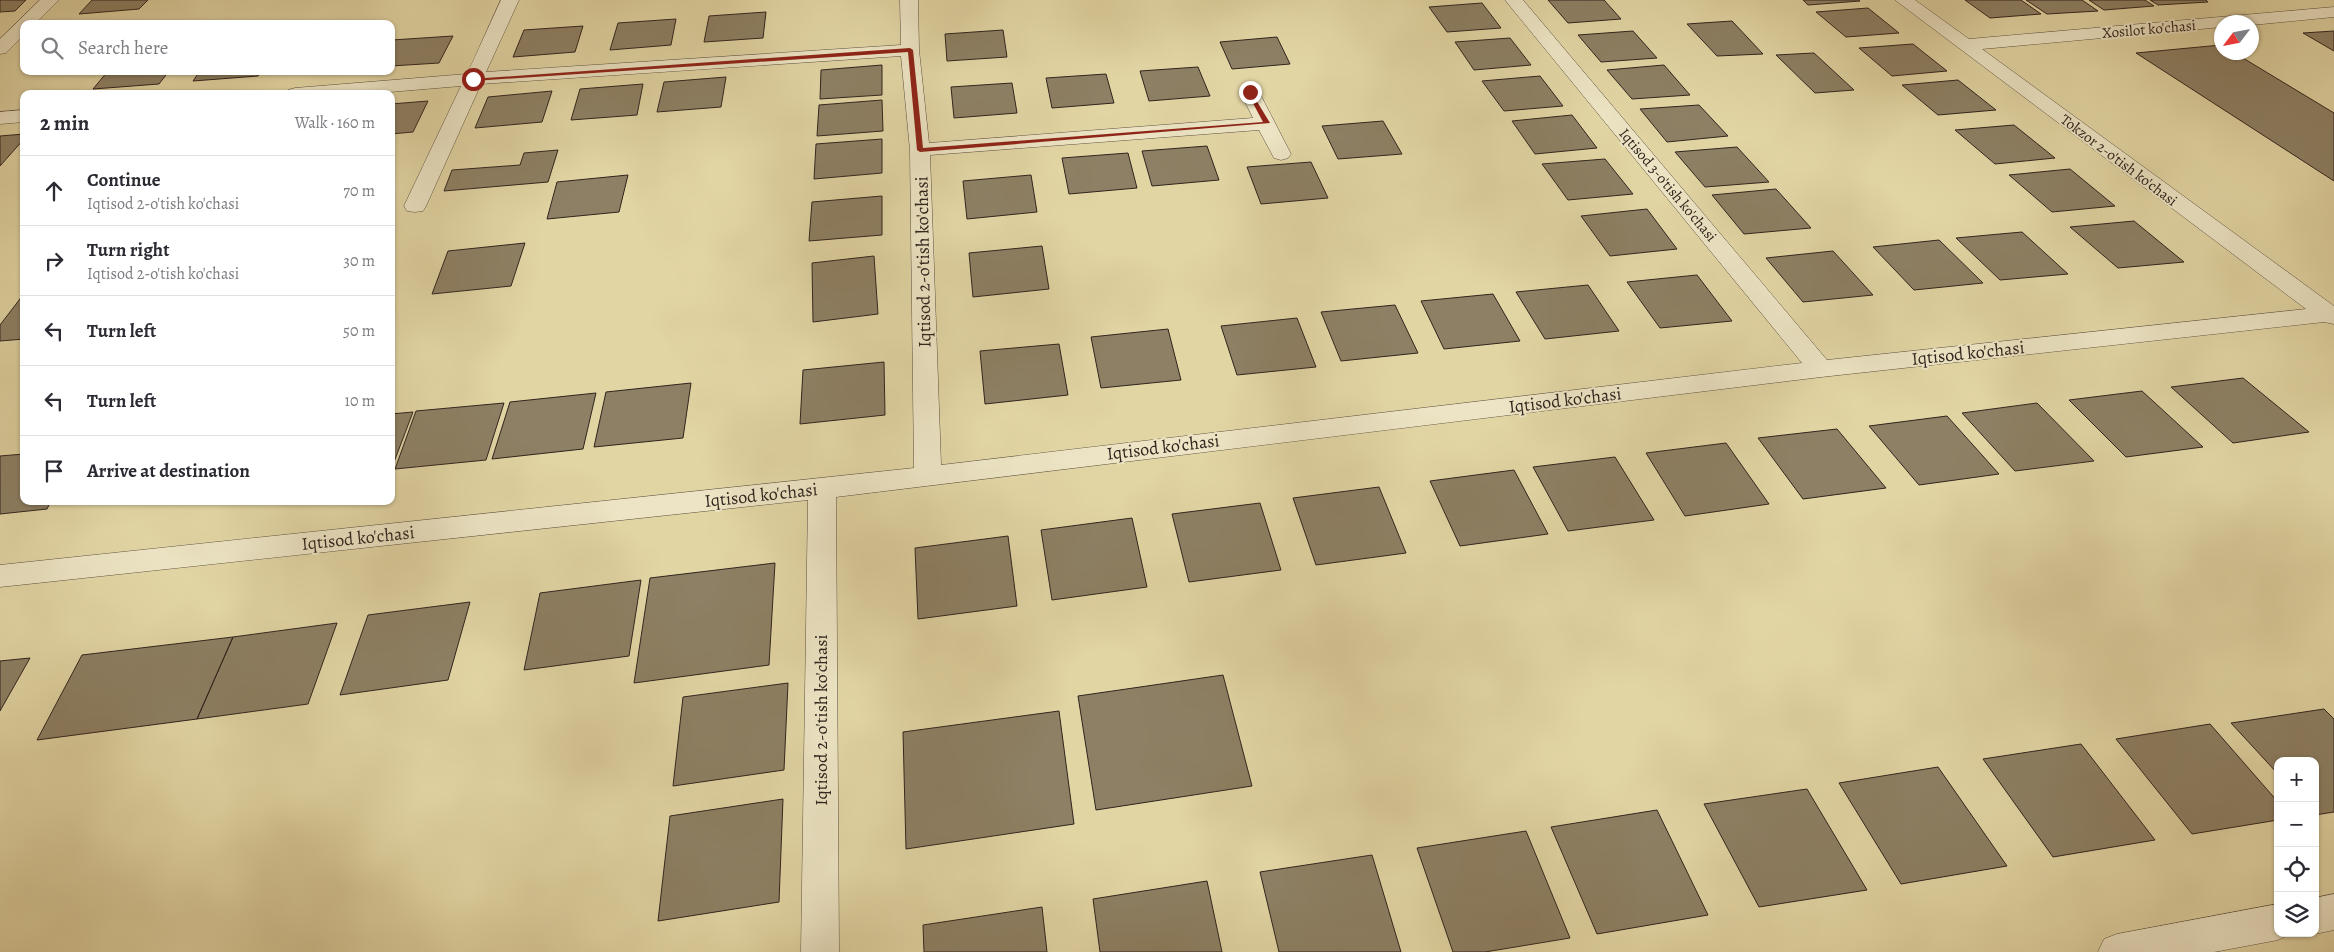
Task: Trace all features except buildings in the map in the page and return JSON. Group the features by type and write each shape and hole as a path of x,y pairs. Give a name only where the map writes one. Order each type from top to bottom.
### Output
{"street":[{"path":"29,20 50,0"},
{"path":"415,206 510,0"},
{"name":"Iqtisod 2-o'tish ko'chasi","path":"909,0 910,50 920,150 928,475"},
{"name":"Iqtisod 3-o'tish ko'chasi","path":"1514,0 1821,370"},
{"name":"Tokzor 2-o'tish ko'chasi","path":"1904,0 2330,316"},
{"path":"2308,0 2332,12"},
{"name":"Xosilot ko'chasi","path":"1965,45 2332,12"},
{"path":"0,32 20,27"},
{"path":"0,49 20,29"},
{"path":"342,90 473,79 910,50"},
{"path":"1250,92 1281,154"},
{"path":"0,118 20,116"},
{"path":"920,150 1267,123"},
{"name":"Iqtisod ko'chasi","path":"0,576 822,489 1821,370 2330,316"},
{"name":"Iqtisod 2-o'tish ko'chasi","path":"820,952 822,489"},
{"path":"2319,915 2334,912"},
{"path":"2117,952 2274,923"}],"route":[{"path":"473,79 910,50 920,150 1267,123 1250,92"}]}
